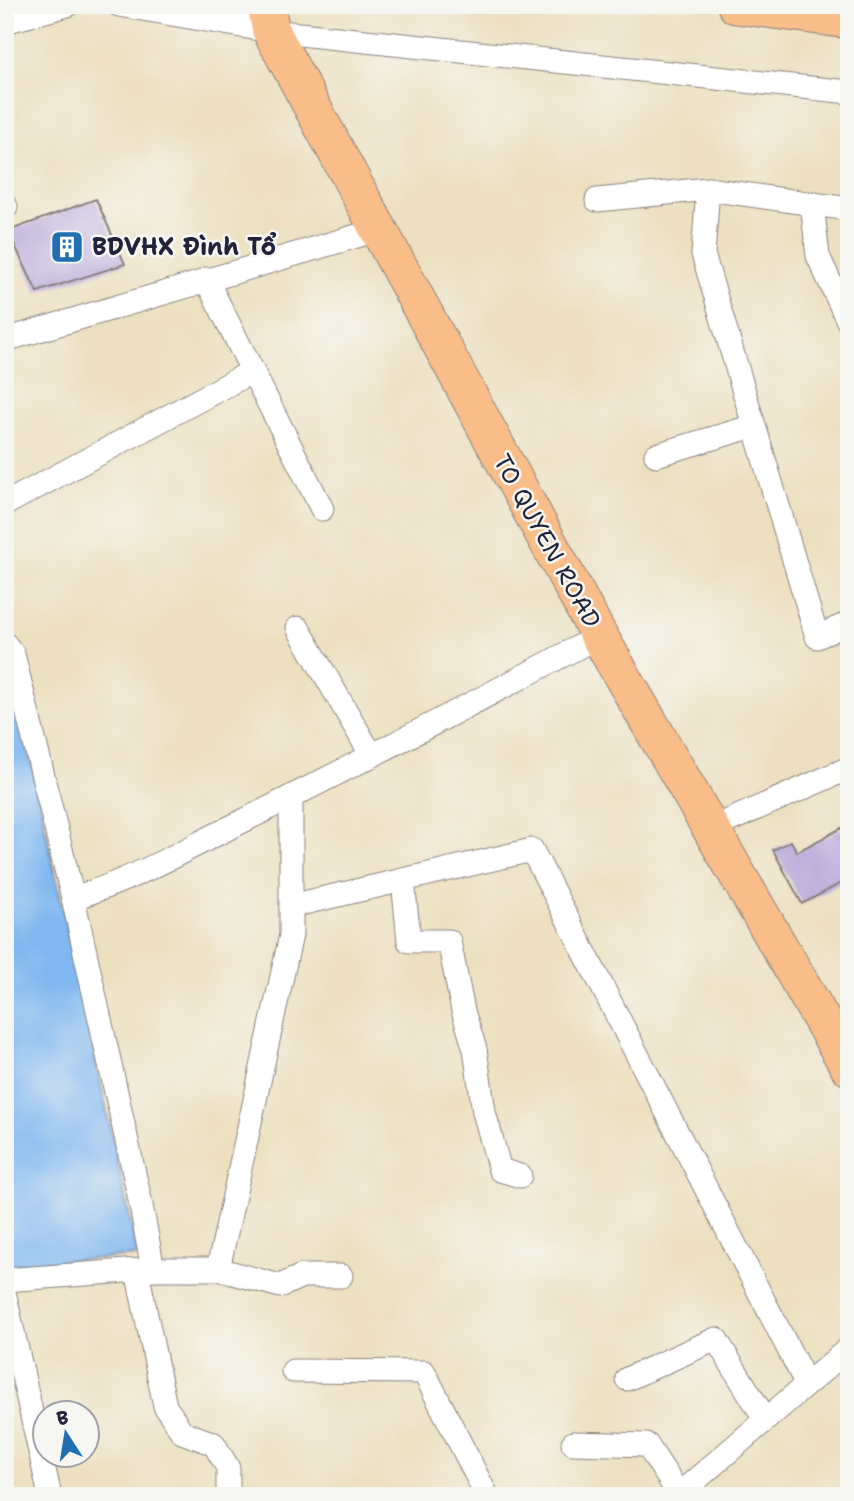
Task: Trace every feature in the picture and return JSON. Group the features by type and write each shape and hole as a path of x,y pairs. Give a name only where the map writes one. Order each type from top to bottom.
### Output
{"main road":[{"path":"736,5 849,20"},
{"name":"TO QUYEN ROAD","path":"268,18 377,230 599,636 849,1068"}],"street":[{"path":"5,22 68,5"},
{"path":"119,5 268,18 849,92"},
{"path":"708,189 703,254 817,637 849,623"},
{"path":"597,200 708,189 849,209"},
{"path":"812,204 818,256 849,323"},
{"path":"5,340 377,230"},
{"path":"206,279 322,509"},
{"path":"5,503 253,371"},
{"path":"656,455 754,426"},
{"path":"298,628 372,756"},
{"path":"73,898 109,887 291,797 599,636"},
{"path":"5,644 13,654 73,898 140,1200 145,1270 165,1406 182,1432 214,1444 228,1468 228,1496"},
{"path":"710,829 849,768"},
{"path":"218,1269 291,935 291,797"},
{"path":"291,906 532,850 806,1383"},
{"path":"403,880 409,941 449,941 463,1011 475,1049 484,1112 500,1170 520,1176"},
{"path":"5,1280 145,1270 218,1269 279,1286 302,1276 341,1276"},
{"path":"5,1296 50,1496"},
{"path":"627,1379 716,1339 765,1419"},
{"path":"573,1443 648,1445 678,1495 849,1348"},
{"path":"293,1371 424,1372 487,1496"}],"water":[{"path":"5,655 8,655 138,1256 5,1265"}],"building":[{"name":"BDVHX Đình Tổ","path":"96,199 125,264 37,292 8,231"},
{"path":"849,824 849,879 802,904 773,850 791,841 797,852"}],"place":[{"name":"BDVHX Đình Tổ","path":"67,247"}]}
